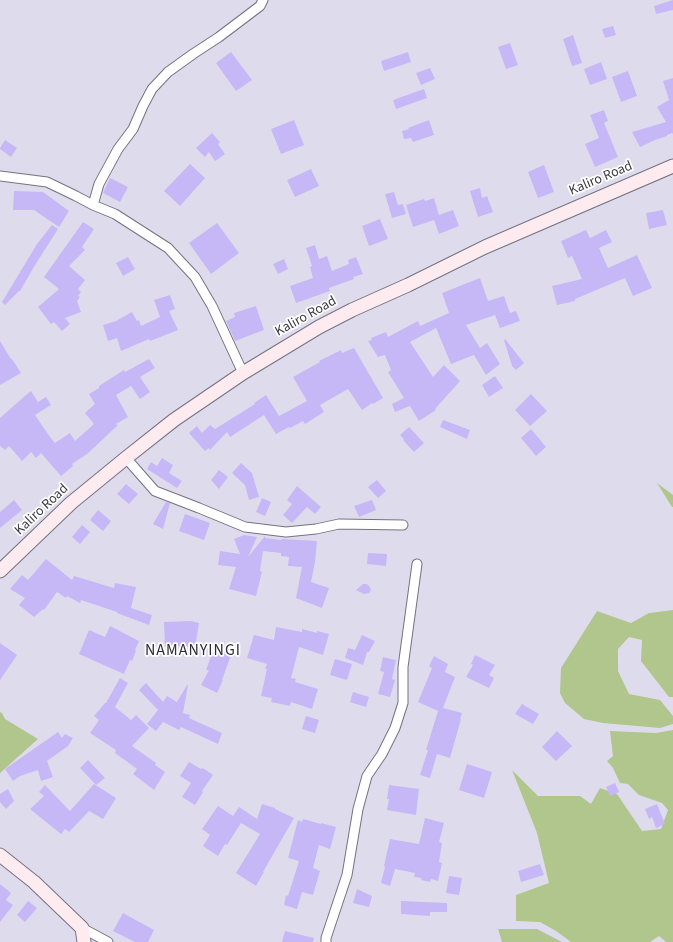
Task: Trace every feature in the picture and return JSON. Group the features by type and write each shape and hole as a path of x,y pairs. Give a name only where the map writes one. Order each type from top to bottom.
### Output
{"main road":[{"name":"Kaliro Road","path":"0,570 71,503 174,420 243,373 319,327 485,247 673,166"},
{"path":"0,855 34,882 82,928 84,942"}],"street":[{"path":"93,205 99,184 118,149 133,129 152,88 168,72 219,37 260,6 263,0"},
{"path":"0,176 47,182 93,205 115,214 168,248 195,277 212,306 243,373"},
{"path":"126,458 155,491 245,527 286,532 316,529 339,524 403,525"},
{"path":"326,942 347,875 358,809 367,776 382,754 395,728 403,703 403,667 417,564"},
{"path":"82,928 108,942"}],"green space":[{"path":"657,483 673,495 673,507 672,507"},
{"path":"673,610 673,697 669,697 641,661 642,640 629,637 618,649 618,671 629,694 660,700 673,716 673,724 660,728 603,723 584,719 565,703 560,693 561,668 597,611 631,623 649,613"},
{"path":"0,712 5,719 38,739 0,773"},
{"path":"673,730 673,942 666,942 659,936 650,942 571,942 540,922 516,921 516,895 549,883 537,833 512,770 538,796 580,796 591,804 600,788 617,794 642,831 661,829 668,810 662,803 639,795 628,784 620,783 613,768 607,761 613,756 610,731 656,733"},
{"path":"498,929 537,929 562,942 502,942"}],"building":[{"path":"673,0 673,10 656,14 654,6"},
{"path":"613,26 616,35 605,38 602,29"},
{"path":"573,35 582,63 572,66 563,39"},
{"path":"510,43 518,65 506,69 498,47"},
{"path":"231,52 252,80 236,91 216,63"},
{"path":"408,52 411,62 384,71 381,61"},
{"path":"601,62 607,79 590,85 584,69"},
{"path":"430,68 435,79 421,85 416,73"},
{"path":"628,71 637,96 621,102 612,77"},
{"path":"673,78 673,134 672,133 640,147 632,132 666,122 657,107 669,100 663,81"},
{"path":"424,89 427,98 396,109 393,100"},
{"path":"604,110 608,121 604,123 618,157 595,167 585,144 599,138 590,115"},
{"path":"294,120 304,145 281,154 271,129"},
{"path":"429,120 434,135 413,142 411,138 404,139 402,131"},
{"path":"212,133 220,142 218,144 225,154 215,161 209,152 205,157 196,148"},
{"path":"5,140 17,148 11,157 0,149"},
{"path":"190,164 205,178 180,206 164,191"},
{"path":"544,165 554,192 538,198 528,172"},
{"path":"311,169 319,186 295,197 287,180"},
{"path":"110,178 128,187 120,202 103,193"},
{"path":"480,188 482,198 487,196 493,212 478,217 470,191"},
{"path":"14,191 43,192 69,211 59,227 34,210 13,210"},
{"path":"394,192 398,205 403,204 406,214 392,218 385,194"},
{"path":"434,198 439,215 453,210 459,226 439,234 434,220 413,227 406,205 424,199 425,201"},
{"path":"663,210 667,225 649,229 646,213"},
{"path":"380,219 388,239 369,246 362,226"},
{"path":"83,222 94,229 82,247 85,250 69,266 85,280 78,289 81,292 77,301 81,312 65,318 70,324 62,331 54,322 51,324 38,307 59,289 44,277"},
{"path":"217,223 239,253 211,274 189,243"},
{"path":"52,225 58,229 20,291 5,305 2,302 37,244"},
{"path":"586,230 590,238 606,230 612,242 599,248 608,268 637,255 652,288 633,296 625,278 575,299 575,301 557,305 552,286 582,279 572,256 568,258 561,241"},
{"path":"315,245 319,259 327,256 332,271 349,264 348,260 356,257 363,274 329,288 330,291 296,303 290,286 313,278 310,267 312,266 306,248"},
{"path":"128,257 135,269 123,276 116,263"},
{"path":"284,259 288,269 278,274 273,264"},
{"path":"480,278 488,301 504,296 510,313 516,311 520,321 500,328 495,315 466,325 480,348 487,343 500,364 486,375 474,355 451,364 436,328 410,342 433,377 444,365 460,381 435,409 436,410 419,421 410,406 395,412 392,404 404,398 388,372 391,370 385,355 378,357 368,341 372,340 371,338 386,332 388,337 418,321 420,326 449,313 442,293"},
{"path":"170,295 175,309 169,311 178,330 150,341 149,339 121,351 117,338 108,341 103,325 116,321 132,312 137,321 139,320 141,326 160,317 154,300"},
{"path":"256,306 264,330 235,341 226,321 235,317 234,313"},
{"path":"505,339 524,363 516,370 512,366 504,340"},
{"path":"0,341 21,373 0,385"},
{"path":"354,348 383,398 362,410 348,389 320,405 324,412 305,424 303,421 276,434 264,415 230,437 227,432 210,450 209,448 205,451 189,433 197,426 202,433 210,425 215,429 255,404 254,403 266,395 279,416 307,401 293,377 341,350 342,353"},
{"path":"149,359 155,368 140,377 150,392 140,399 131,386 116,395 128,417 116,424 118,425 87,454 72,464 73,466 61,476 41,453 36,458 31,452 22,461 9,446 5,450 0,446 0,418 31,391 38,402 46,397 51,405 35,415 55,443 70,433 75,441 94,424 85,413 95,404 89,394 124,370 125,372"},
{"path":"495,376 503,388 489,397 482,385"},
{"path":"531,394 547,411 530,426 515,410"},
{"path":"443,420 470,430 467,439 440,427"},
{"path":"409,427 424,443 414,452 400,435"},
{"path":"531,429 546,447 536,456 521,438"},
{"path":"162,458 173,465 169,473 182,481 177,488 147,469 151,462 157,466"},
{"path":"241,463 252,473 259,497 249,500 245,485 232,473"},
{"path":"219,470 228,477 219,489 211,480"},
{"path":"377,480 386,491 378,498 368,487"},
{"path":"126,484 138,494 129,504 117,494"},
{"path":"297,486 321,507 315,514 307,507 292,523 283,515 292,504 287,500"},
{"path":"262,498 271,502 265,516 256,512"},
{"path":"14,500 22,510 0,528 0,512"},
{"path":"372,500 376,510 359,517 354,506"},
{"path":"166,502 170,503 163,529 153,524"},
{"path":"98,510 111,521 103,531 90,520"},
{"path":"185,514 210,523 204,540 179,531"},
{"path":"82,525 90,532 80,544 72,537"},
{"path":"244,535 257,537 248,557 265,536 265,538 281,540 317,541 311,582 329,588 322,608 296,598 302,567 288,566 289,557 281,556 281,553 263,551 260,571 262,572 256,596 229,589 236,567 218,565 220,551 240,554 234,539"},
{"path":"368,553 387,554 386,566 367,564"},
{"path":"46,559 72,580 74,576 114,588 115,583 136,587 131,608 152,615 149,625 81,600 80,603 67,596 66,598 57,592 44,610 43,609 34,617 19,605 25,598 10,589 22,575 28,580"},
{"path":"363,584 370,587 371,590 369,593 364,594 356,590"},
{"path":"191,621 199,623 195,648 185,646 165,647 164,622"},
{"path":"110,626 139,641 132,661 130,660 124,674 79,654 89,630 105,637"},
{"path":"276,627 302,632 302,629 317,633 317,631 329,634 323,655 299,647 291,678 296,679 295,682 318,689 312,709 291,702 290,706 271,702 272,698 261,696 267,664 247,658 254,635 274,640"},
{"path":"362,635 375,641 369,652 367,652 363,665 345,658 348,648 355,650"},
{"path":"0,643 17,655 0,680"},
{"path":"214,648 231,655 217,693 201,685 209,670 206,670"},
{"path":"475,655 495,665 489,675 494,678 489,688 466,677 473,665 471,664"},
{"path":"434,656 448,664 445,672 455,677 443,708 462,713 450,758 437,754 430,778 420,775 438,711 418,702 432,668 429,666"},
{"path":"383,657 396,660 392,679 395,680 390,697 378,694 384,672 380,671"},
{"path":"335,659 352,664 347,680 330,675"},
{"path":"120,678 128,683 115,707 131,720 136,715 149,728 132,746 156,763 155,765 165,772 154,790 133,774 137,769 115,753 116,750 90,733 99,720 94,716 106,703"},
{"path":"146,683 163,702 167,696 177,702 188,685 183,713 190,715 189,718 222,733 218,744 181,727 179,730 163,722 156,731 147,724 158,710 139,690"},
{"path":"353,692 369,697 366,707 350,702"},
{"path":"522,704 539,714 533,724 515,714"},
{"path":"306,716 319,720 315,733 302,729"},
{"path":"557,731 572,746 556,761 542,747"},
{"path":"58,732 62,738 65,734 73,738 68,746 47,761 53,777 41,781 38,770 20,776 13,781 5,769"},
{"path":"88,760 105,778 96,785 80,768"},
{"path":"189,762 201,769 203,768 213,775 202,791 203,792 195,805 182,797 191,783 180,776"},
{"path":"467,764 492,772 484,798 459,790"},
{"path":"615,783 619,792 610,796 606,787"},
{"path":"94,784 116,798 103,819 89,811 69,832 65,829 61,834 30,809 44,796 39,792 45,785 70,811"},
{"path":"389,785 419,789 416,815 387,810"},
{"path":"8,789 14,801 6,809 0,802 0,794"},
{"path":"262,804 275,808 294,818 256,886 236,873 260,834 241,823 218,856 203,846 210,835 202,829 218,806 233,816 239,807 257,819"},
{"path":"657,804 665,824 656,828 652,817 649,819 645,809"},
{"path":"425,818 444,823 439,842 442,843 439,862 442,863 438,881 431,879 430,882 421,880 422,878 414,877 415,873 395,869 390,886 381,883 390,839 419,844"},
{"path":"303,819 336,827 330,849 319,845 313,868 320,871 313,895 302,892 297,909 284,905 286,895 288,896 299,861 288,858 298,820 302,822"},
{"path":"540,864 544,875 521,882 518,871"},
{"path":"449,876 462,878 459,895 446,893"},
{"path":"0,884 11,893 6,900 13,905 0,922"},
{"path":"357,889 372,896 369,907 353,903"},
{"path":"28,901 37,908 25,922 17,915"},
{"path":"401,901 447,903 447,912 430,912 430,916 401,914"},
{"path":"123,913 154,930 148,942 135,942 113,931"},
{"path":"285,931 314,938 313,942 282,942"}],"district":[{"name":"NAMANYINGI","path":"193,651"}]}
